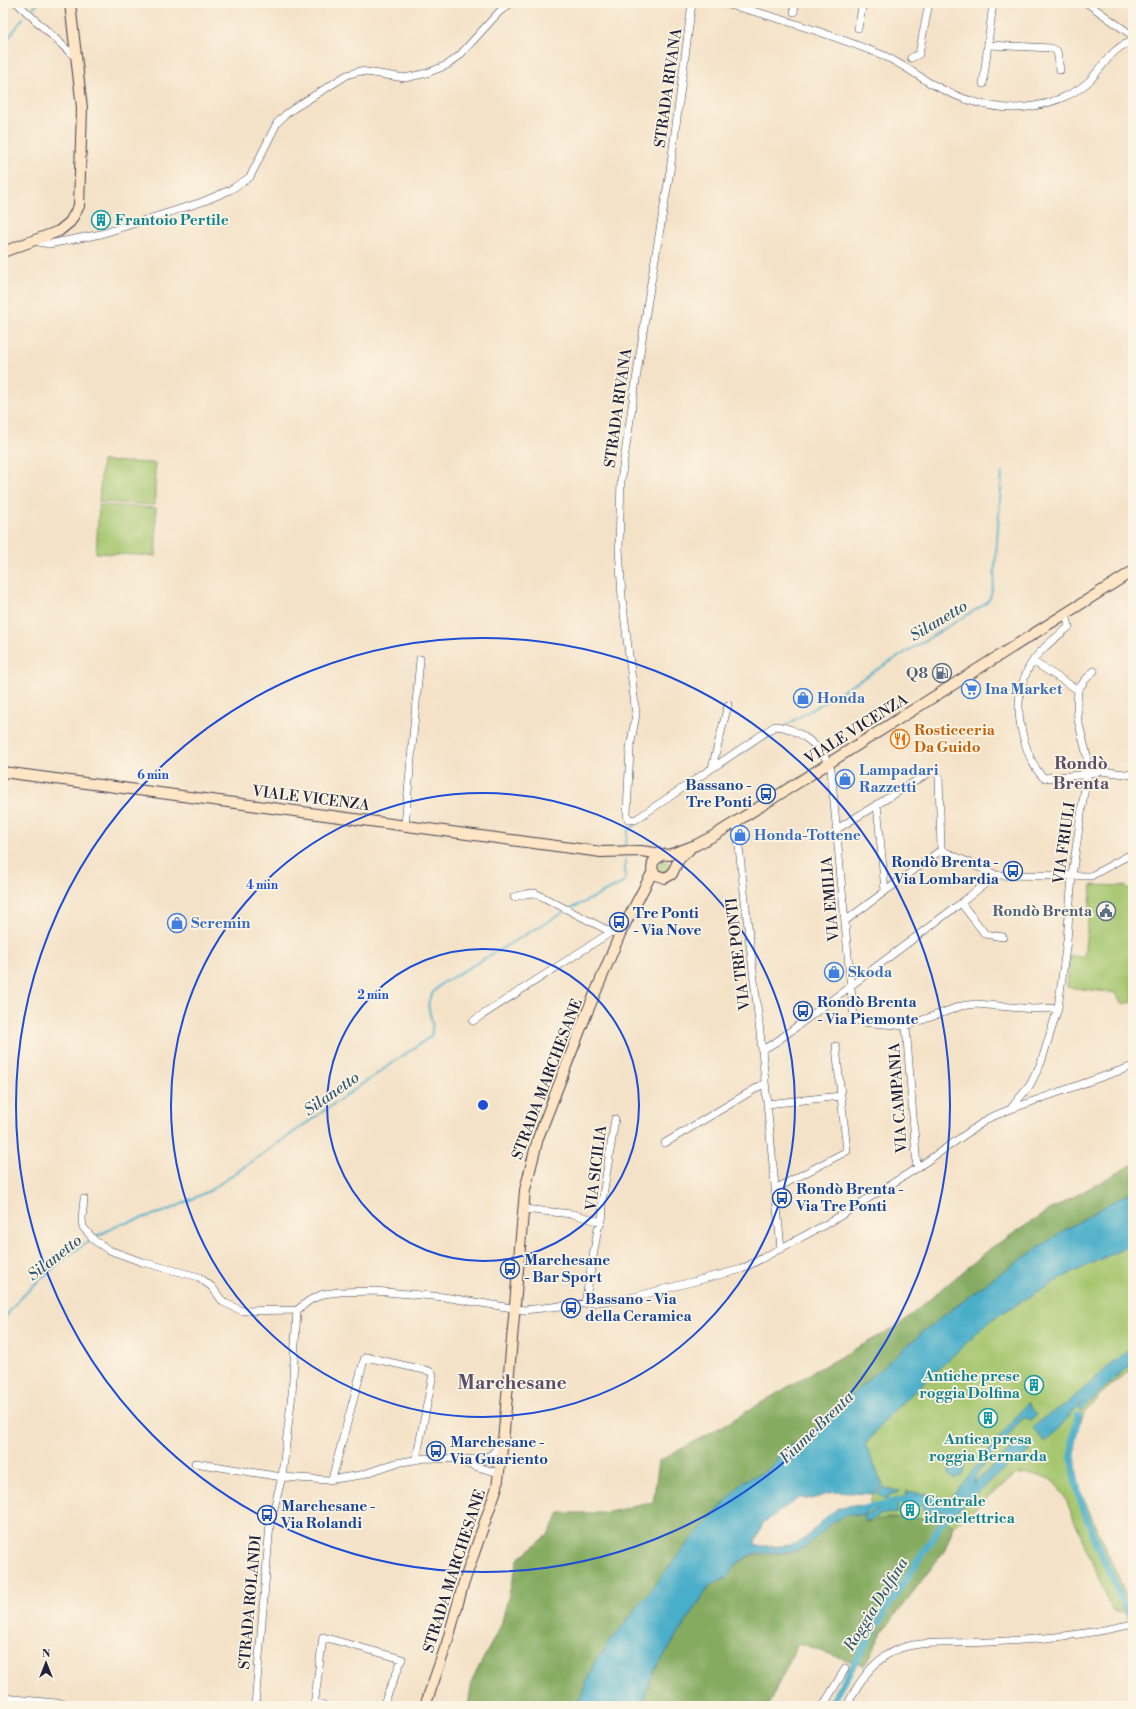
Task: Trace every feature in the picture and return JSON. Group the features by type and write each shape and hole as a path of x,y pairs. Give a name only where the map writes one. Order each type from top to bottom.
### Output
{"main road":[{"path":"3,252 59,231 70,222 79,206 82,108 70,3"},
{"name":"VIALE VICENZA","path":"3,772 616,853 643,858 655,872 670,876 681,857 695,845 829,764 1133,571"},
{"name":"VIALE VICENZA","path":"616,853 641,851 665,855 695,845"},
{"path":"655,872 655,858 665,855 674,860 676,867"},
{"name":"STRADA MARCHESANE","path":"426,1706 447,1643 463,1585 497,1487 503,1442 525,1190 538,1138 615,933 655,872"}],"street":[{"path":"17,3 75,57"},
{"path":"32,241 49,244 102,234 202,202 230,190 250,177 277,123 296,107 347,75 360,71 405,78 427,73 447,65 459,56 499,12 511,3"},
{"name":"STRADA RIVANA","path":"692,3 670,170 647,307 621,480 619,548 622,597 636,714 630,748 628,819 635,820 712,768"},
{"path":"722,3 826,33 883,55 945,91 982,104 999,108 1034,106 1075,92 1087,83 1121,47 1133,42"},
{"path":"794,12 796,3"},
{"path":"858,28 863,3"},
{"path":"911,58 919,54 929,3"},
{"path":"983,84 993,3"},
{"path":"1087,3 1133,36"},
{"path":"989,45 1051,48 1057,52 1060,70"},
{"path":"1066,614 1069,627 1044,646 1027,671 1019,704 1023,740 1036,769 1044,778 1080,776 1087,773 1101,771 1133,775"},
{"path":"405,826 420,660"},
{"path":"1034,662 1078,690 1094,671"},
{"name":"VIA FRIULI","path":"1011,1109 1030,1085 1041,1063 1058,1008 1067,940 1072,876 1087,773 1087,756 1078,720 1078,690"},
{"path":"712,768 728,705"},
{"path":"712,768 775,726 791,730 809,741 822,752 829,764"},
{"name":"VIA EMILIA","path":"829,764 832,774 851,984 856,1020 862,1022 906,1026"},
{"path":"837,829 932,770 936,772 939,777 941,850"},
{"path":"877,804 885,891"},
{"name":"VIA TRE PONTI","path":"736,821 762,1050 781,1249"},
{"path":"941,850 996,875 1091,876 1133,853"},
{"path":"845,922 941,850"},
{"path":"762,1050 776,1042 996,875"},
{"path":"514,897 535,893 572,913 615,933"},
{"path":"960,903 984,934 1003,937"},
{"path":"474,1021 615,933"},
{"path":"906,1026 968,1005 1033,1009 1058,1008"},
{"name":"VIA CAMPANIA","path":"906,1026 917,1168"},
{"path":"775,1189 847,1151 836,1046"},
{"path":"84,1199 82,1219 83,1227 92,1239 109,1250 142,1262 199,1277 212,1287 223,1302 242,1311 297,1310 310,1300 323,1294 374,1291 444,1297 514,1309 531,1310 626,1299 742,1269 832,1221 917,1168 970,1130 990,1118 1011,1109 1133,1066"},
{"path":"665,1143 765,1084"},
{"path":"767,1104 841,1096"},
{"name":"VIA SICILIA","path":"585,1303 598,1228 602,1222 602,1202 615,1119"},
{"name":"VIA SICILIA","path":"523,1209 572,1214 602,1222"},
{"name":"STRADA ROLANDI","path":"255,1706 270,1524 282,1477 292,1394 297,1310"},
{"path":"332,1480 366,1357 429,1371 433,1374 416,1460"},
{"path":"480,1460 492,1454 503,1442"},
{"path":"195,1463 282,1477 332,1480 361,1475 396,1463 444,1458 492,1460 500,1470"},
{"path":"444,1458 500,1470"},
{"path":"847,1706 875,1662 901,1648 919,1644 990,1642 1084,1634 1133,1624"},
{"path":"325,1706 314,1704 323,1637 402,1659 383,1706"},
{"path":"823,1706 845,1669"},
{"path":"3,1698 87,1706"}],"green space":[{"path":"102,461 155,463 155,505 99,502"},
{"path":"99,505 156,508 156,556 96,553"},
{"path":"662,861 666,861 670,867 666,873 662,873 658,869 658,865"},
{"path":"1092,885 1126,886 1133,892 1133,1002 1121,1004 1116,993 1067,987 1070,956 1084,956"},
{"path":"1133,1164 1133,1190 1063,1231 982,1286 924,1331 861,1386 825,1423 781,1453 768,1470 744,1481 595,1661 577,1706 468,1706 472,1680 501,1625 518,1559 548,1535 560,1513 605,1513 653,1502 659,1461 721,1427 811,1373 899,1325 991,1248 1048,1211"},
{"path":"1133,1244 1133,1368 1102,1393 1084,1413 1077,1430 1075,1455 1079,1488 1133,1611 1133,1615 1112,1610 1066,1500 1056,1485 1051,1480 1046,1478 1034,1475 1016,1474 952,1528 865,1522 863,1515 869,1507 873,1494 883,1485 865,1445 889,1415 992,1319 1063,1277"},
{"path":"854,1513 863,1515 866,1522 887,1518 938,1518 954,1526 945,1550 882,1633 864,1666 798,1643 768,1706 641,1706 653,1673 710,1585 725,1579 738,1563 751,1555 790,1553 800,1549 809,1544 834,1520 843,1515"}],"water":[{"path":"1133,1190 1133,1244 1063,1277 992,1319 889,1415 865,1445 883,1485 873,1494 833,1492 812,1499 800,1497 763,1523 755,1543 757,1546 775,1546 798,1543 806,1538 832,1513 838,1509 851,1505 869,1507 864,1515 879,1510 885,1502 897,1503 898,1513 883,1514 865,1522 863,1515 853,1514 844,1516 830,1525 810,1543 802,1548 789,1552 755,1554 744,1559 738,1563 726,1578 710,1585 653,1673 641,1706 577,1706 595,1661 683,1549 744,1481 768,1470 781,1453 825,1423 861,1386 924,1331 982,1286 1063,1231"},
{"path":"1133,1345 1133,1362 1089,1402 1082,1411 1078,1408 1083,1401 1045,1442 1033,1428 1042,1419 1066,1404"},
{"path":"1027,1403 1037,1415 1030,1420 1027,1418 1022,1419 979,1471 973,1484 1021,1440 1031,1451 1016,1462 1007,1466 952,1516 942,1512 924,1512 924,1506 903,1507 902,1502 906,1499 907,1491 950,1499"},
{"path":"960,1458 964,1459 965,1468 960,1476 954,1479 949,1475 949,1469 955,1461"},
{"path":"884,1486 886,1489 900,1491 889,1496 886,1500 877,1493"}],"waterway":[{"path":"34,7 39,3"},
{"path":"3,46 23,18"},
{"name":"Silanetto","path":"788,724 985,604 990,598 994,582 1002,473"},
{"name":"Silanetto","path":"721,766 774,732"},
{"name":"Silanetto","path":"625,848 628,831 640,821"},
{"name":"Silanetto","path":"570,909 623,883 625,878 625,860"},
{"name":"Silanetto","path":"95,1237 119,1225 169,1210 211,1190 431,1036 432,1021 428,1005 429,999 433,992 441,984 566,911"},
{"name":"Silanetto","path":"3,1321 31,1288 56,1266 91,1240"},
{"path":"1078,1416 1072,1448 1075,1477 1095,1539 1130,1618"},
{"path":"859,1510 903,1500 913,1502"},
{"name":"Roggia Dolfina","path":"829,1706 894,1597 946,1517"}],"place":[{"name":"Frantoio Pertile","path":"101,220"},
{"name":"Q8","path":"942,673"},
{"name":"Ina Market","path":"971,689"},
{"name":"Honda","path":"803,698"},
{"name":"Rosticceria Da Guido","path":"900,739"},
{"name":"Lampadari Razzetti","path":"845,779"},
{"name":"Bassano - Tre Ponti","path":"766,794"},
{"name":"Honda-Tottene","path":"740,835"},
{"name":"Rondò Brenta - Via Lombardia","path":"1013,871"},
{"name":"Rondò Brenta","path":"1106,911"},
{"name":"Tre Ponti - Via Nove","path":"619,922"},
{"name":"Scremin","path":"177,923"},
{"name":"Skoda","path":"834,972"},
{"name":"Rondò Brenta - Via Piemonte","path":"803,1011"},
{"name":"Rondò Brenta - Via Tre Ponti","path":"782,1198"},
{"name":"Marchesane - Bar Sport","path":"510,1269"},
{"name":"Bassano - Via della Ceramica","path":"571,1308"},
{"name":"Antiche prese roggia Dolfina","path":"1034,1385"},
{"name":"Antica presa roggia Bernarda","path":"988,1418"},
{"name":"Marchesane - Via Guariento","path":"436,1451"},
{"name":"Centrale idroelettrica","path":"910,1510"},
{"name":"Marchesane - Via Rolandi","path":"267,1515"}],"district":[{"name":"Rondò Brenta","path":"1081,773"},
{"name":"Marchesane","path":"512,1382"}],"water label":[{"name":"Fiume Brenta","path":"816,1427"}]}
